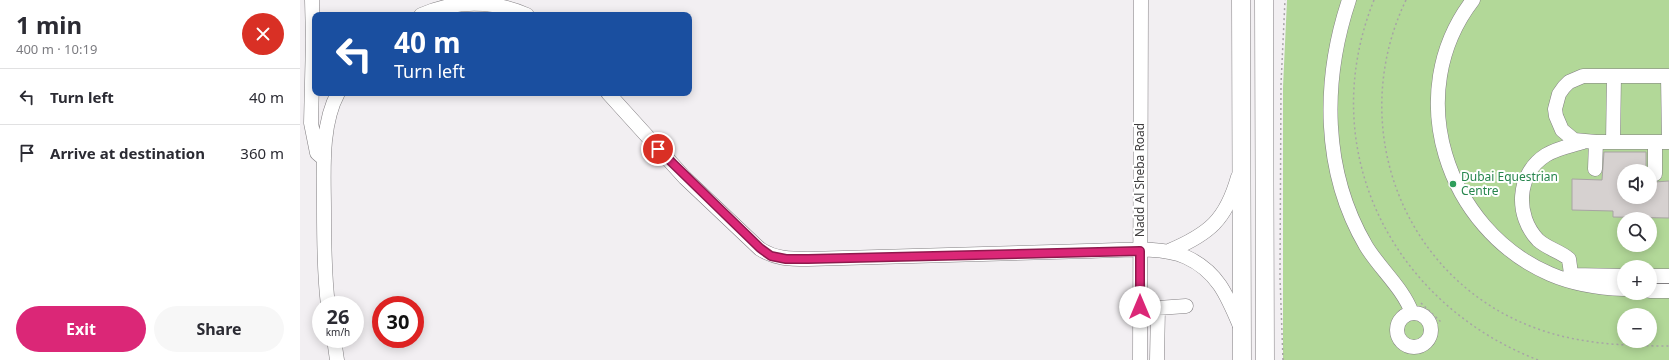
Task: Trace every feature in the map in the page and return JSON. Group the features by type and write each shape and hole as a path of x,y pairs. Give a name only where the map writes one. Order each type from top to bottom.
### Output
{"main road":[{"path":"1241,0 1242,360"},
{"path":"1264,0 1265,360"}],"street":[{"path":"312,0 312,12"},
{"name":"Nadd Al Sheba Road","path":"1140,360 1142,0"},
{"path":"1349,0 1339,34 1332,74 1330,114 1335,164 1345,201 1358,231 1375,259 1407,302 1412,313"},
{"path":"1473,0 1454,31 1444,60 1439,89 1439,126 1447,161 1455,182 1467,203 1496,239 1529,263 1551,274 1571,278 1596,286 1617,288"},
{"path":"428,12 460,2 476,2 508,7 520,12"},
{"path":"1571,278 1569,259 1545,246 1529,228 1523,212 1522,195 1526,178 1538,161 1551,152 1589,142 1669,142 1668,76 1583,76 1569,82 1559,94 1556,108 1558,124 1568,136 1589,142"},
{"path":"1613,142 1614,76"},
{"path":"312,82 311,123 318,153 324,159"},
{"path":"327,296 324,277 324,159 329,117 337,96"},
{"path":"611,96 648,139 686,178 756,245 771,256 786,259 801,259 1168,251 1185,256 1201,265 1214,276 1224,291 1242,332"},
{"path":"1589,142 1595,169"},
{"path":"1654,142 1654,164"},
{"path":"1168,251 1205,234 1218,220 1229,204 1241,167"},
{"path":"1571,278 1617,276"},
{"path":"1657,276 1669,276"},
{"path":"1657,290 1669,291"},
{"path":"1157,360 1158,308 1186,306"},
{"path":"1412,313 1421,314 1425,317 1432,330 1429,339 1422,346 1412,347 1403,343 1398,335 1398,325 1403,317 1412,313"},
{"path":"1140,336 1157,336"},
{"path":"335,348 337,360"}],"path":[{"path":"1283,360 1280,278 1281,84 1285,0"},
{"path":"1374,0 1367,19 1358,53 1354,106 1360,160 1378,216 1406,263 1443,302 1479,329 1501,343 1538,360"},
{"path":"1417,299 1440,321 1432,330"}],"green space":[{"name":"Dubai Equestrian Centre","path":"1287,0 1669,0 1669,360 1283,360 1283,87"}],"building":[{"path":"1604,152 1646,152 1646,164 1617,164 1617,204 1657,204 1657,182 1669,181 1669,218 1657,218 1657,212 1617,212 1617,217 1613,217 1613,211 1572,210 1572,179 1602,180"}],"place":[{"name":"Dubai Equestrian Centre","path":"1453,184"}],"route":[{"path":"658,149 725,216 771,256 786,259 808,259 1140,251 1140,307"}]}
